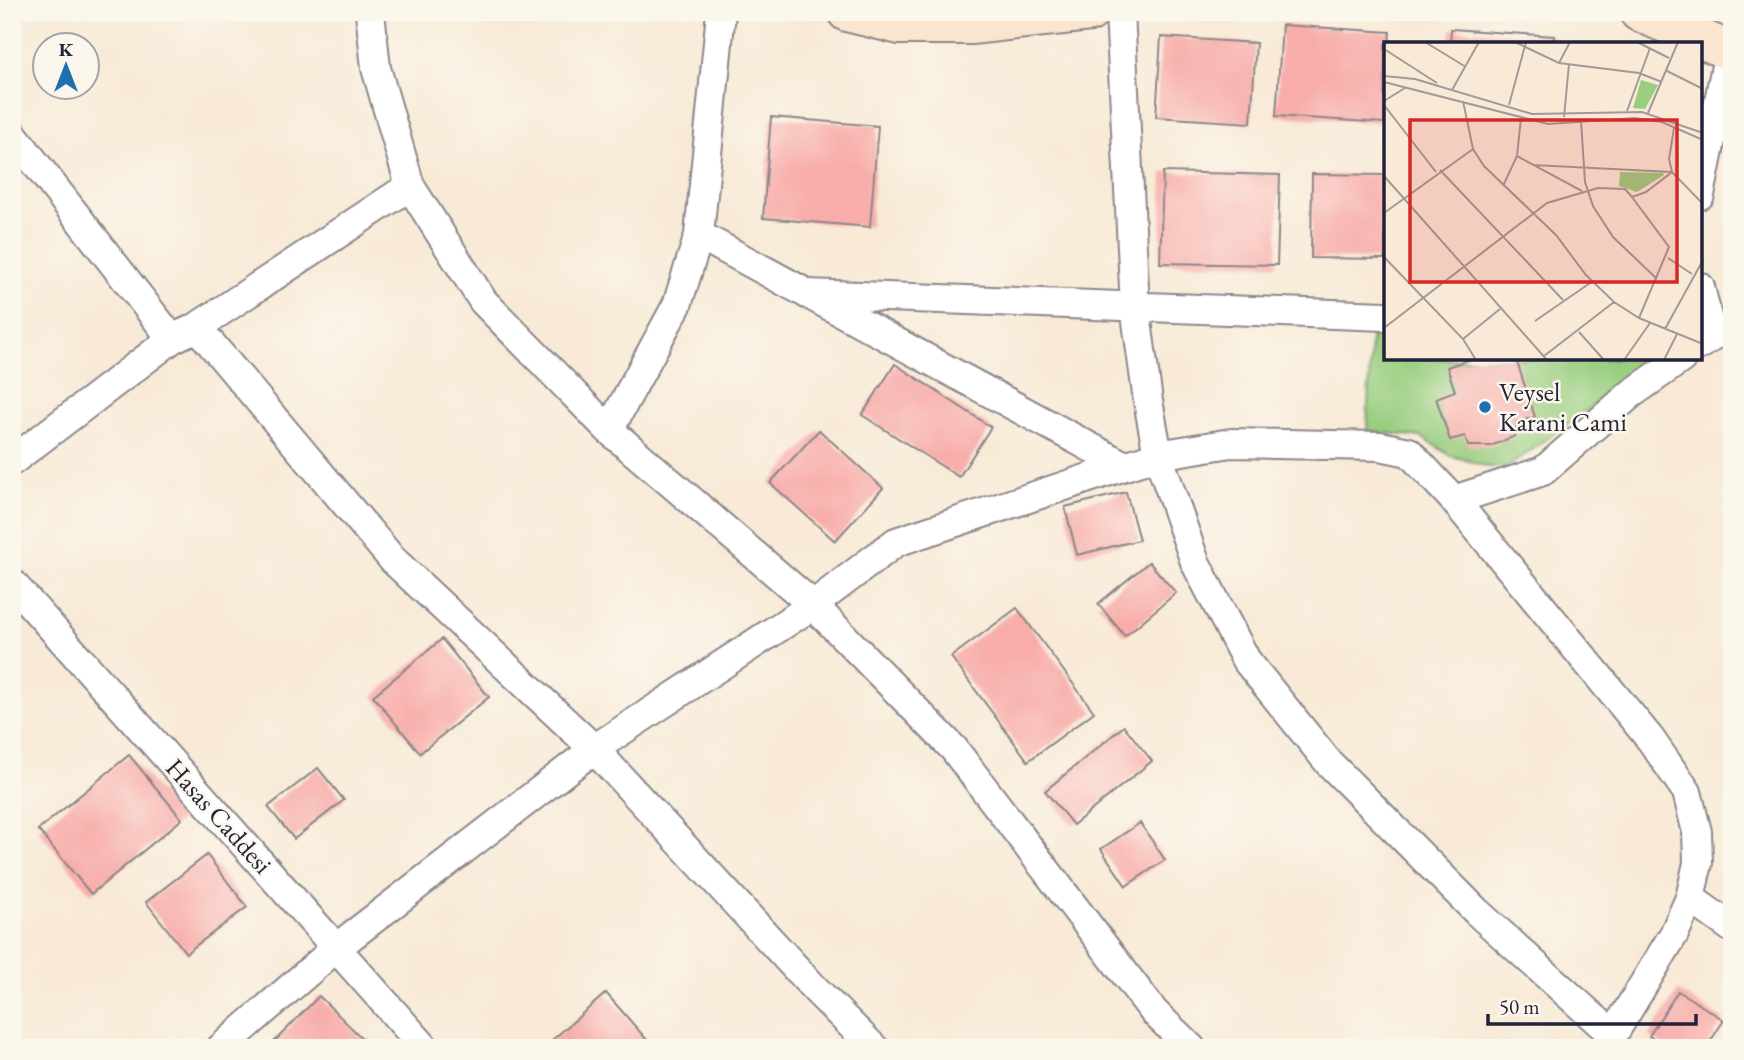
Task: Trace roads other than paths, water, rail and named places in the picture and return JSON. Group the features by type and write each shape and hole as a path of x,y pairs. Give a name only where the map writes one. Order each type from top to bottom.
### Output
{"main road":[{"path":"847,12 900,25 971,25 1090,12"},
{"path":"1639,12 1730,52"}],"street":[{"path":"370,12 376,68 410,186 483,300 609,430 813,605 954,748 1154,1012 1191,1048"},
{"path":"609,430 677,305 698,235 721,12"},
{"path":"221,1048 336,948 594,748 813,605 897,542 1158,456 1231,443 1380,446 1409,452 1454,500 1651,740 1687,792 1697,832 1698,863 1690,898 1674,934 1609,1041 1329,763 1246,660 1195,562 1158,456 1135,307 1120,12"},
{"path":"1702,185 1730,52"},
{"path":"12,133 185,333 393,560 594,748 816,990 874,1048"},
{"path":"12,461 185,333 410,186"},
{"path":"698,235 1125,466"},
{"path":"807,294 1384,316"},
{"path":"1702,297 1711,343"},
{"path":"1454,500 1543,471 1631,394 1680,360"},
{"name":"Hasas Caddesi","path":"12,583 425,1048"},
{"path":"1690,898 1732,928"}],"place":[{"name":"Veysel Karani Cami","path":"1485,407"}]}
